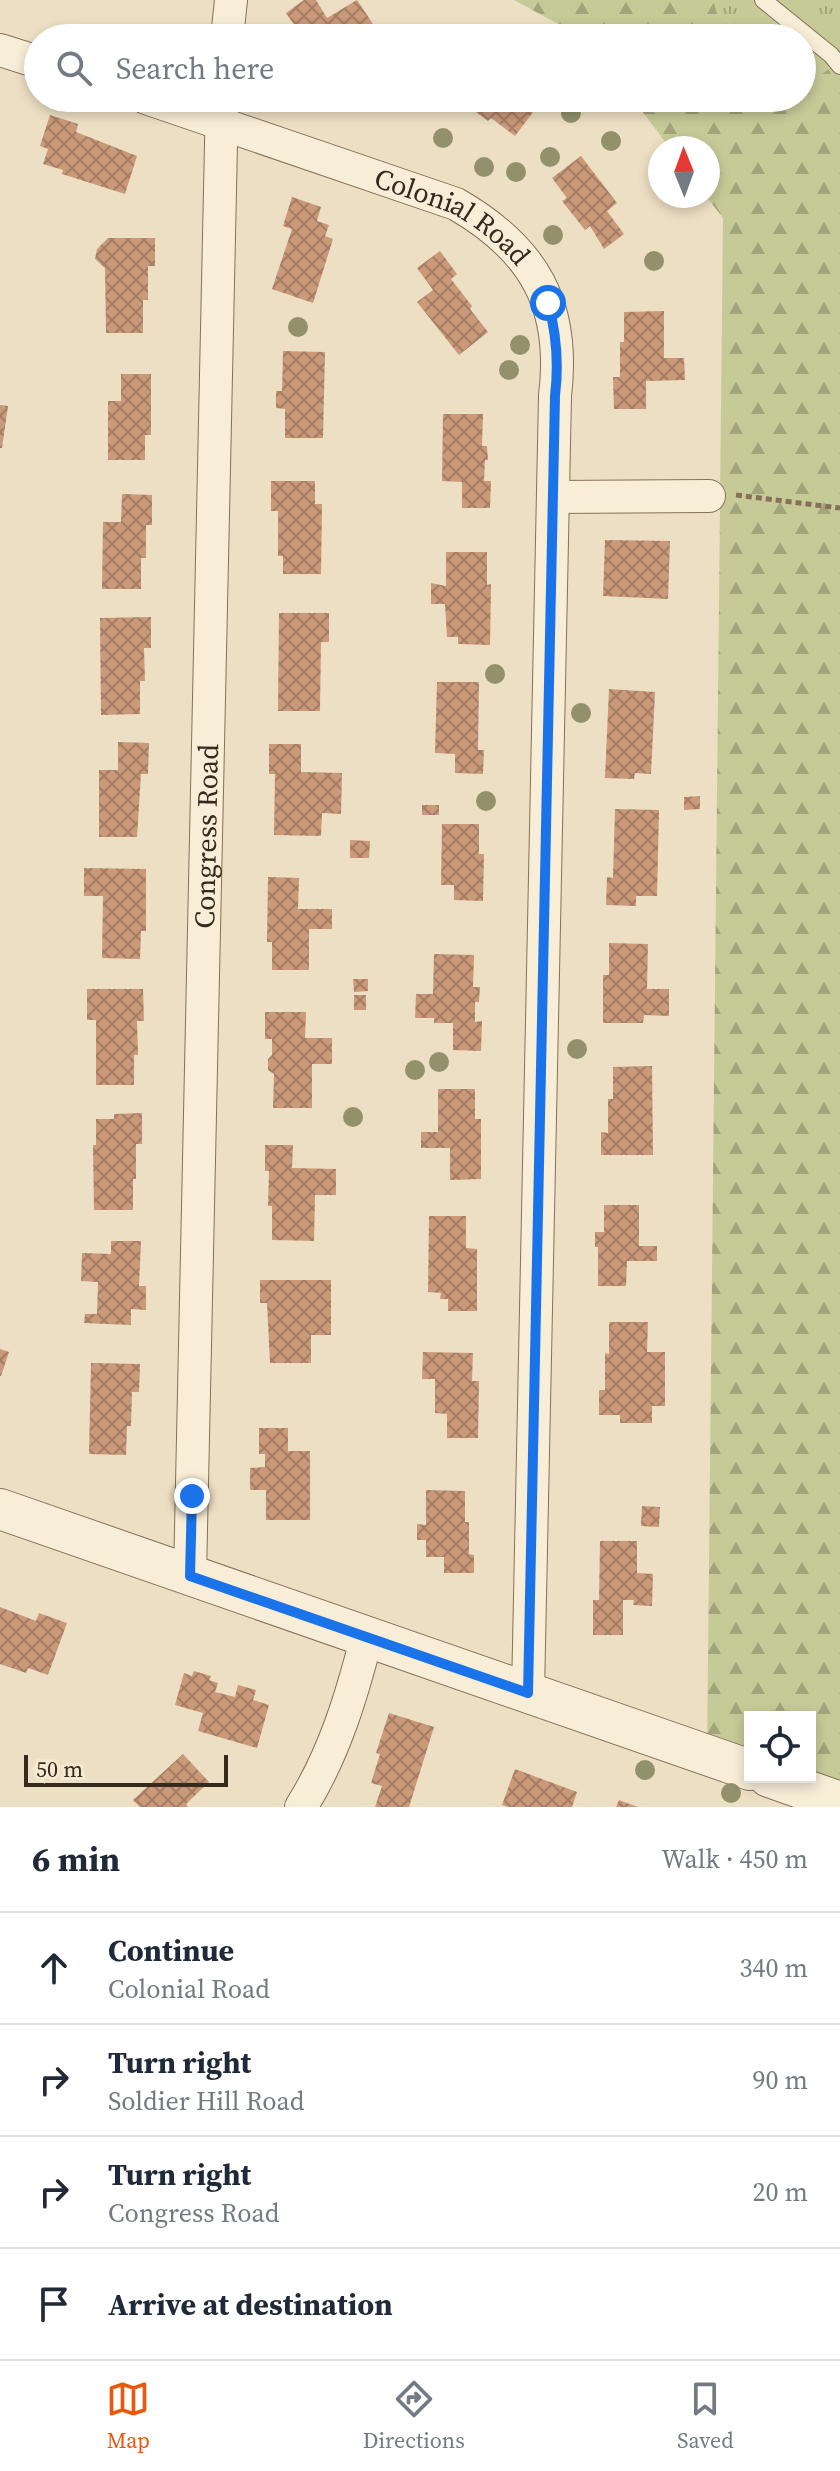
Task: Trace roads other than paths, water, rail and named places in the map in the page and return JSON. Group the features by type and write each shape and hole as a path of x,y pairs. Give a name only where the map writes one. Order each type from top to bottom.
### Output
{"street":[{"path":"228,24 231,0"},
{"path":"0,50 24,58"},
{"name":"Congress Road","path":"190,1576 221,112"},
{"name":"Colonial Road","path":"226,112 456,204 487,222 514,246 532,270 548,303 557,335 559,368 555,396 528,1693"},
{"path":"553,497 720,495"},
{"path":"0,1509 744,1768"},
{"path":"301,1807 332,1747 352,1693 367,1636"},
{"path":"786,1783 840,1802"}],"lane":[{"path":"763,0 793,24"},
{"path":"816,43 840,66"}]}
